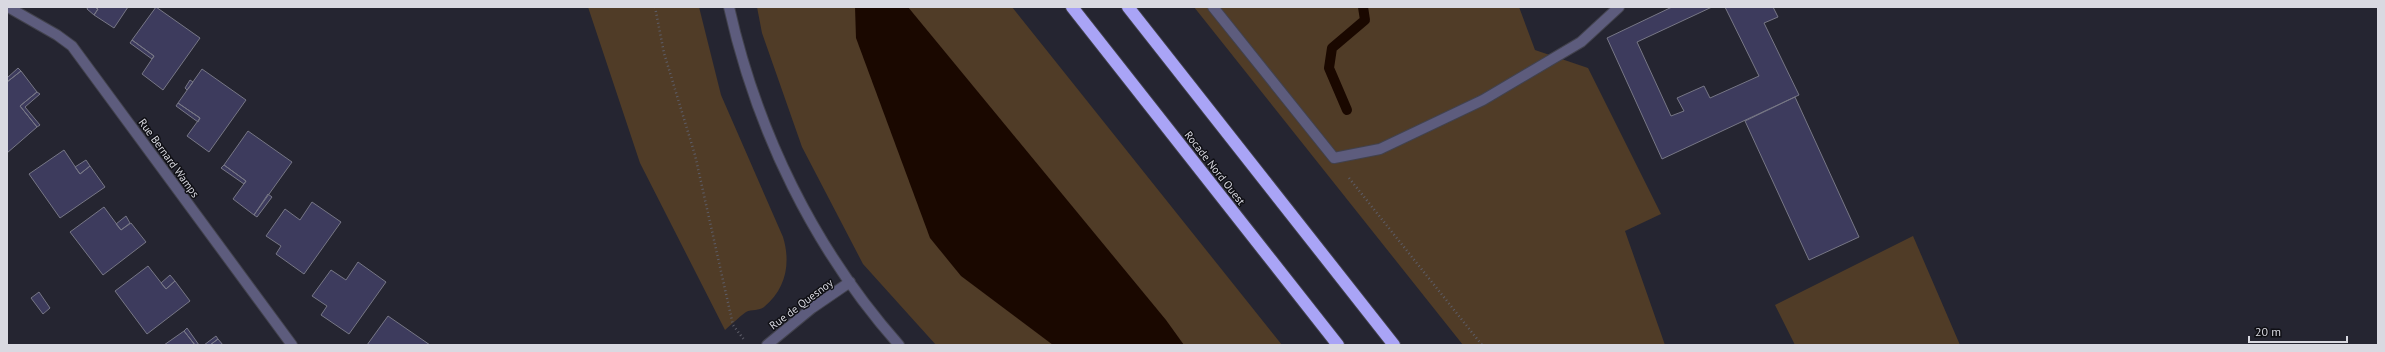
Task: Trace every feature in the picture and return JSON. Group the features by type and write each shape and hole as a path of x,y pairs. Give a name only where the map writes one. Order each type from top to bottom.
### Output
{"highway":[{"name":"Rocade Nord Ouest","path":"1072,7 1338,345"},
{"path":"1128,7 1394,345"}],"street":[{"name":"Rue Bernard Wamps","path":"8,7 57,35 72,46 292,345"},
{"path":"729,7 745,73 771,141 800,202 850,282 880,324 899,345"},
{"path":"1213,7 1334,158 1380,149 1483,100 1581,42 1619,7"},
{"name":"Rue de Quesnoy","path":"767,345 812,308 850,282"}],"path":[{"path":"655,7 664,53 695,155 733,325 748,345"},
{"path":"1334,158 1482,345"}],"shaded area":[{"path":"588,7 699,7 721,95 783,237 786,256 785,275 782,284 771,300 764,307 758,310 746,312 725,330 640,163"},
{"path":"757,7 1012,7 1282,345 936,345 863,264 802,147 762,33"},
{"path":"855,7 908,7 1166,320 1184,345 1053,345 961,276 930,238 856,38"},
{"path":"1194,7 1519,7 1535,50 1588,68 1661,214 1625,231 1665,345 1463,345"},
{"path":"1913,236 1960,345 1795,345 1775,305"}],"building":[{"path":"88,7 95,7 98,9 94,15 87,9"},
{"path":"95,7 128,7 114,28 94,15 98,9"},
{"path":"156,7 200,38 163,90 142,74 154,56 132,40"},
{"path":"1672,7 1712,7 1637,42 1671,116 1684,111 1677,98 1704,86 1710,98 1759,76 1725,7 1773,7 1778,17 1764,23 1799,95 1662,159 1607,38"},
{"path":"132,40 154,56 152,59 130,43"},
{"path":"18,68 21,71 7,82 7,78"},
{"path":"202,69 246,100 209,152 187,136 200,118 178,103"},
{"path":"21,71 37,92 20,106 37,127 7,153 7,82"},
{"path":"190,80 193,82 187,90 185,88"},
{"path":"37,92 40,94 25,107 40,125 37,127 20,106"},
{"path":"1795,97 1859,237 1809,260 1745,121"},
{"path":"178,103 200,118 198,122 176,106"},
{"path":"248,131 292,162 254,215 233,199 246,181 224,165"},
{"path":"64,150 80,174 90,166 105,187 60,218 29,174"},
{"path":"86,160 90,166 80,174 75,167"},
{"path":"224,165 246,181 244,184 221,168"},
{"path":"268,194 272,197 257,217 254,215"},
{"path":"312,202 341,222 304,274 276,254 281,246 266,236 285,209 300,220"},
{"path":"104,207 121,230 131,223 146,242 103,275 70,232"},
{"path":"126,216 130,223 121,230 116,224"},
{"path":"358,262 386,282 349,334 321,315 327,306 312,296 331,270 346,280"},
{"path":"148,266 166,289 175,281 190,301 147,334 115,291"},
{"path":"170,275 175,281 166,289 161,283"},
{"path":"39,292 50,308 43,314 31,298"},
{"path":"388,316 430,345 367,345"},
{"path":"187,328 199,345 195,345 184,331"},
{"path":"184,331 195,345 164,345"},
{"path":"216,336 218,339 210,345 204,345"},
{"path":"218,339 223,345 210,345"}],"waterway":[{"path":"1347,110 1329,68 1332,48 1365,20 1363,7"}]}
